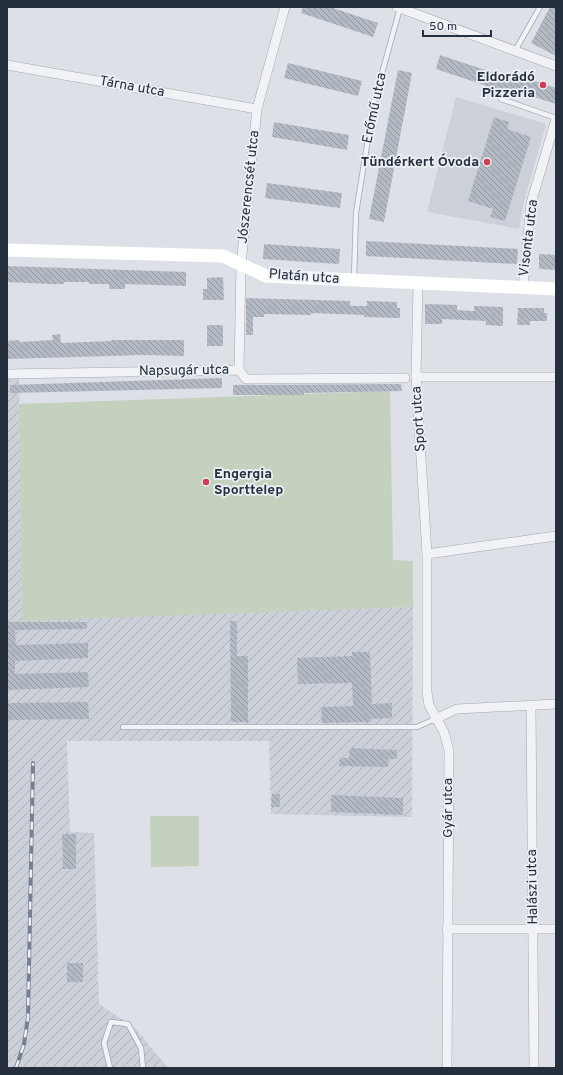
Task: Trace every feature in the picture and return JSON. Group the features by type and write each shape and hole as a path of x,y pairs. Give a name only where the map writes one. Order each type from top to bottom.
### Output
{"street":[{"name":"Jószerencsét utca","path":"239,370 241,264 257,109 285,7"},
{"path":"399,8 556,66"},
{"name":"Tárna utca","path":"7,64 257,109"},
{"name":"Visonta utca","path":"523,288 531,203 556,118"},
{"name":"Platán utca","path":"7,250 223,256 266,276 556,289"},
{"name":"Sport utca","path":"418,284 416,377 427,554"},
{"name":"Napsugár utca","path":"7,374 239,370 246,379 405,378"},
{"path":"416,377 556,377"},
{"path":"427,554 556,536"},
{"name":"Gyár utca","path":"427,554 427,692 429,705 435,719 444,732 449,751 447,1068"},
{"path":"435,719 457,709 556,704"},
{"name":"Halászi utca","path":"531,706 534,1068"},
{"path":"448,929 556,929"}],"lane":[{"path":"515,52 540,7"},
{"name":"Erőmű utca","path":"354,281 356,212 370,126 374,102 399,8"},
{"path":"500,99 556,118"},
{"path":"123,727 417,727 435,719"},
{"path":"110,1068 104,1043 111,1022 128,1024 141,1048 143,1068"}],"shaded area":[{"name":"Tündérkert Óvoda","path":"456,97 546,124 524,201 519,229 427,212"},
{"path":"7,374 19,374 22,620 413,607 412,817 271,814 269,741 67,741 70,832 94,833 99,1004 135,1028 168,1068 7,1068"}],"green space":[{"name":"Engergia Sporttelep","path":"390,391 393,560 413,561 413,607 22,621 19,404"},
{"path":"150,816 199,816 199,866 151,867"}],"building":[{"path":"303,7 330,7 378,23 373,37 301,13"},
{"path":"550,7 556,7 556,56 531,43"},
{"path":"440,55 512,79 514,74 556,88 556,104 509,89 508,93 436,69"},
{"path":"288,63 362,81 358,96 284,78"},
{"path":"398,70 412,73 384,222 369,219"},
{"path":"494,117 509,122 507,129 531,137 505,221 490,217 493,209 468,201"},
{"path":"274,122 349,135 347,150 272,137"},
{"path":"267,183 342,193 340,208 265,198"},
{"path":"366,241 518,249 517,264 366,256"},
{"path":"264,244 340,249 339,264 263,259"},
{"path":"539,254 556,255 556,270 539,269"},
{"path":"7,266 186,272 186,286 125,284 125,289 109,289 109,284 89,284 89,282 64,282 64,284 50,284 7,282"},
{"path":"223,277 224,300 203,300 203,289 207,289 207,278"},
{"path":"246,298 350,301 350,305 352,306 367,306 367,301 397,302 397,308 400,308 400,318 311,313 311,315 264,314 264,317 253,317 253,335 246,335"},
{"path":"425,304 457,305 457,310 474,311 474,306 503,307 503,326 486,325 486,321 442,319 442,324 425,324"},
{"path":"518,308 544,308 544,313 547,313 547,321 530,321 530,325 517,325"},
{"path":"207,325 223,325 223,346 207,346"},
{"path":"60,334 61,343 111,340 184,340 184,356 143,355 8,359 7,341 19,340 19,342 53,340 52,335"},
{"path":"222,378 222,388 10,393 10,385"},
{"path":"401,384 402,391 304,393 304,395 233,395 233,385"},
{"path":"230,621 237,621 237,656 248,656 248,722 231,722"},
{"path":"7,622 87,622 87,629 15,630 16,645 88,643 88,658 15,661 15,674 88,672 89,687 7,690"},
{"path":"352,652 370,652 372,704 392,703 392,718 371,719 371,722 322,723 321,707 353,706 352,683 298,684 297,658 352,656"},
{"path":"88,702 89,719 7,720 7,703"},
{"path":"350,748 397,750 397,759 388,759 388,767 339,766 340,758 349,758"},
{"path":"272,794 280,794 280,807 271,807"},
{"path":"331,795 403,798 403,815 331,812"},
{"path":"62,834 76,834 76,869 63,869"},
{"path":"67,963 83,963 83,982 67,982"}],"railway":[{"path":"16,1068 24,1044 28,1017 33,763"}],"place":[{"name":"Eldorádó Pizzeria","path":"543,85"},
{"name":"Tündérkert Óvoda","path":"487,162"},
{"name":"Engergia Sporttelep","path":"206,482"}]}
